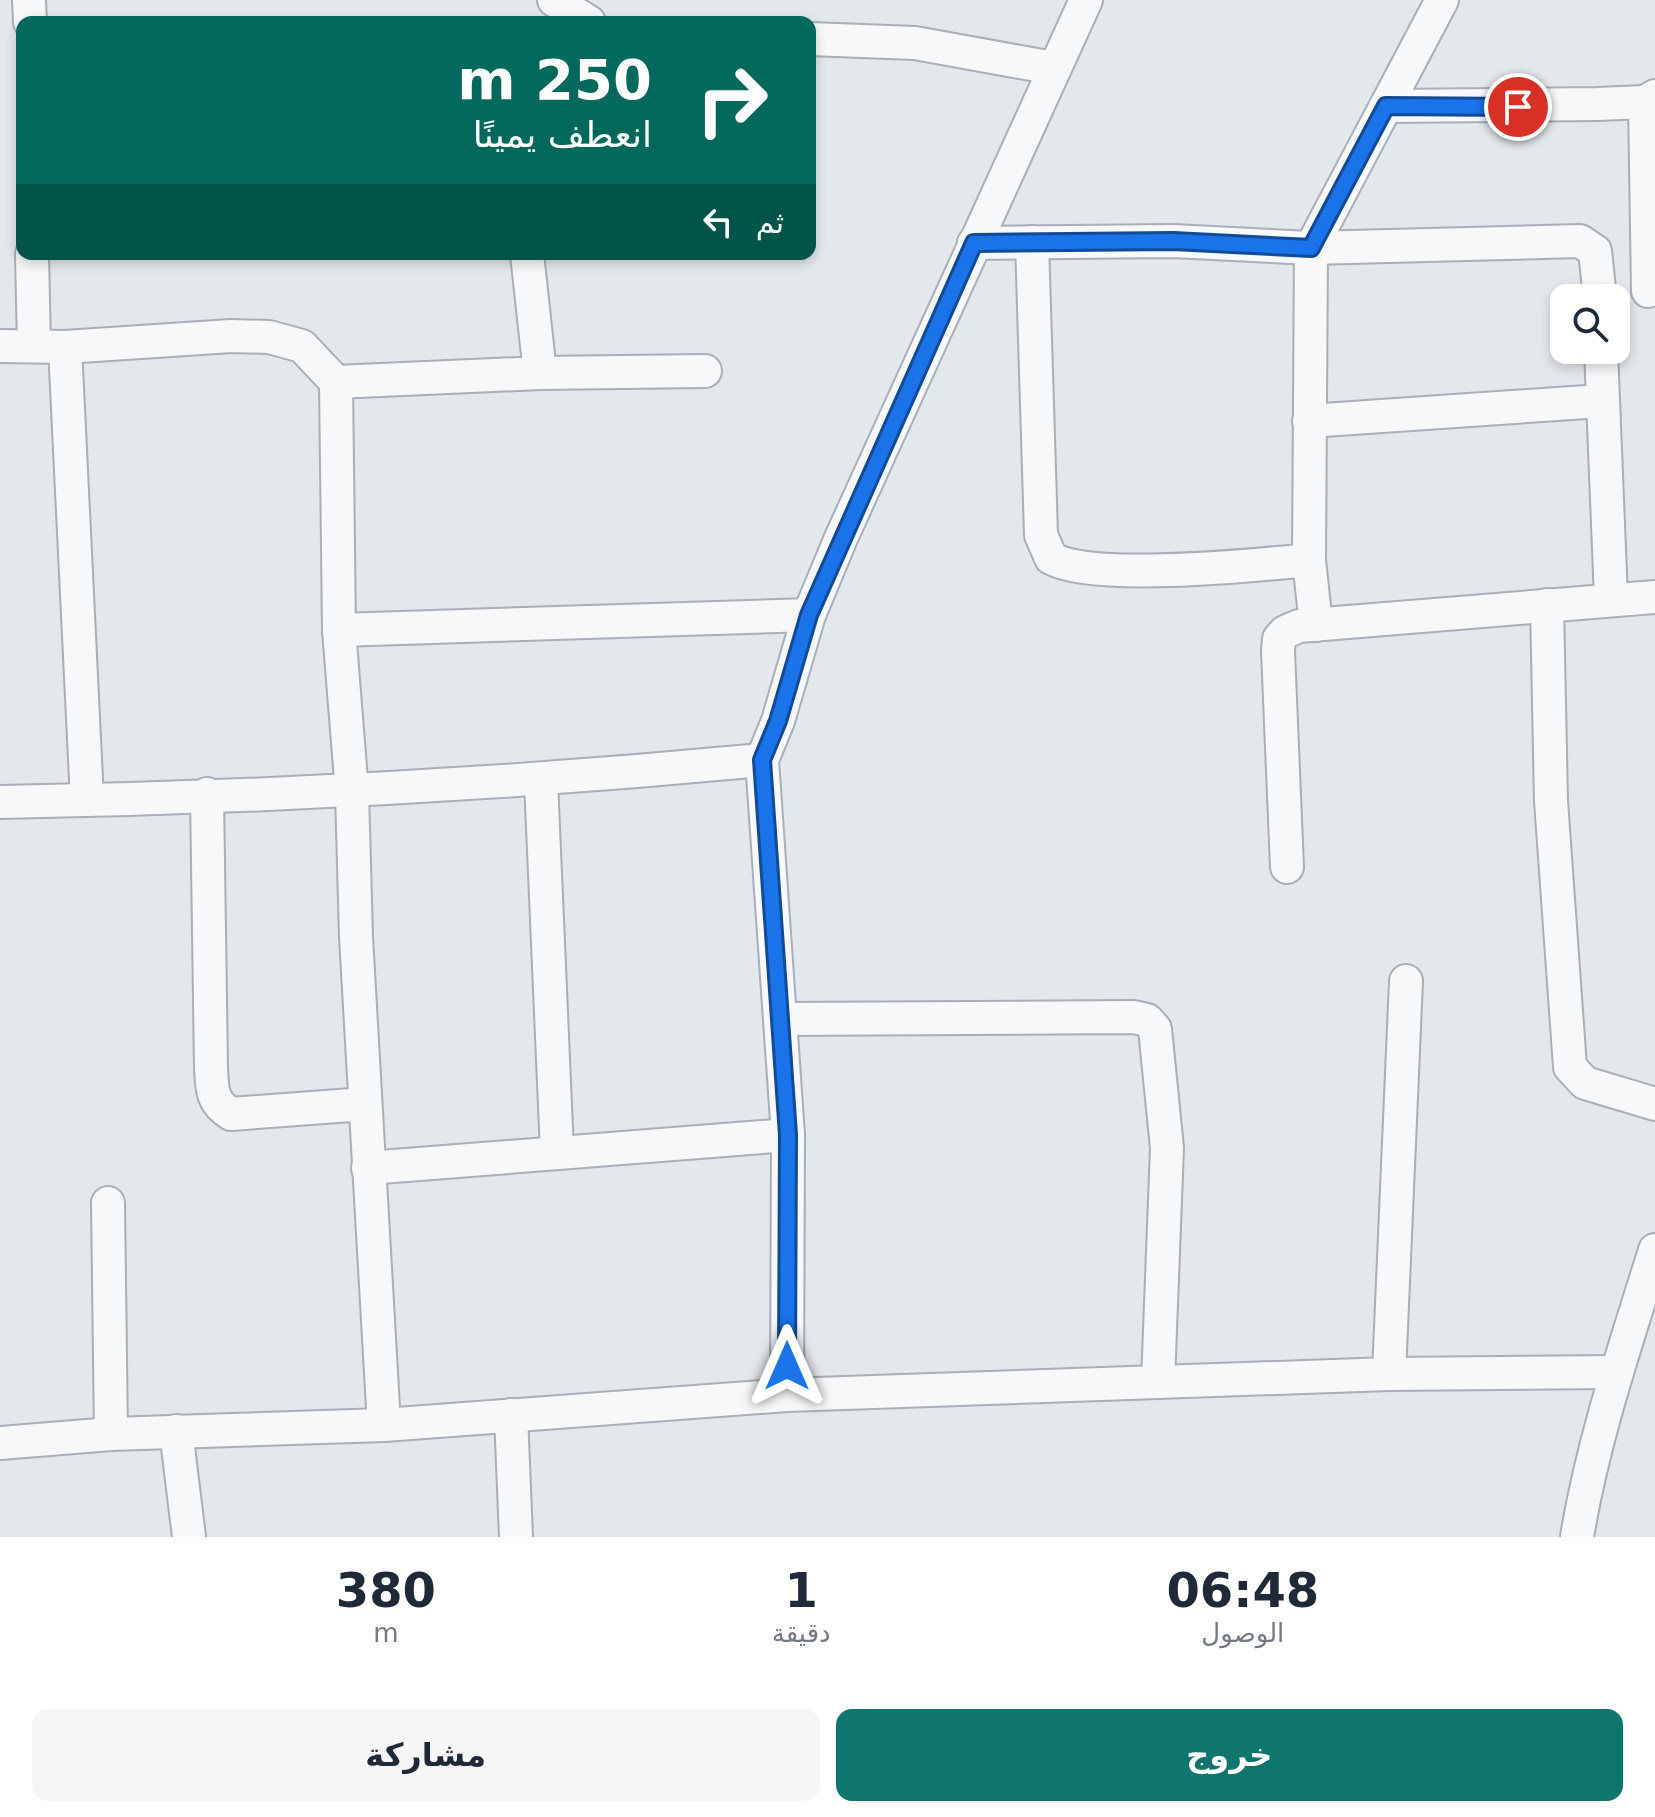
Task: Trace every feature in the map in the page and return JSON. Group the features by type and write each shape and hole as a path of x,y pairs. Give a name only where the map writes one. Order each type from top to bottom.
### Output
{"street":[{"path":"554,0 579,16"},
{"path":"787,1395 788,1135 762,760 778,721 809,615 1086,0"},
{"path":"1316,625 1309,560 1311,248 1442,0"},
{"path":"816,39 915,43 1053,68"},
{"path":"1386,106 1492,108 1650,99 1652,291 1630,293"},
{"path":"974,243 1173,241 1311,248 1580,241 1595,251 1599,284"},
{"path":"1032,242 1041,535 1051,558 1076,566 1160,570 1309,560"},
{"path":"33,260 49,346 87,800"},
{"path":"528,260 540,373"},
{"path":"0,346 269,337 302,346 336,382 339,630 352,792 368,1168 384,1425"},
{"path":"1601,364 1611,599"},
{"path":"336,382 540,373 705,371"},
{"path":"1309,421 1601,401"},
{"path":"1287,867 1277,682 1279,639 1299,626 1655,597"},
{"path":"1547,605 1551,801 1570,1067 1585,1083 1655,1104"},
{"path":"339,630 809,615"},
{"path":"0,802 352,792 541,781 762,760"},
{"path":"541,781 557,1152"},
{"path":"207,794 211,1067 213,1094 218,1106 231,1114 365,1104"},
{"path":"1389,1374 1406,981"},
{"path":"782,1019 1134,1017 1147,1020 1155,1029 1167,1148 1158,1382"},
{"path":"368,1168 788,1135"},
{"path":"108,1203 111,1434"},
{"path":"1577,1537 1583,1501 1617,1372 1655,1250"},
{"path":"0,1443 111,1434 384,1425 787,1395 1389,1374 1617,1372"},
{"path":"511,1415 516,1537"},
{"path":"176,1431 189,1537"}],"route":[{"path":"787,1366 788,1135 762,760 778,721 809,615 974,243 1173,241 1311,248 1360,161 1386,106 1518,107"}]}
